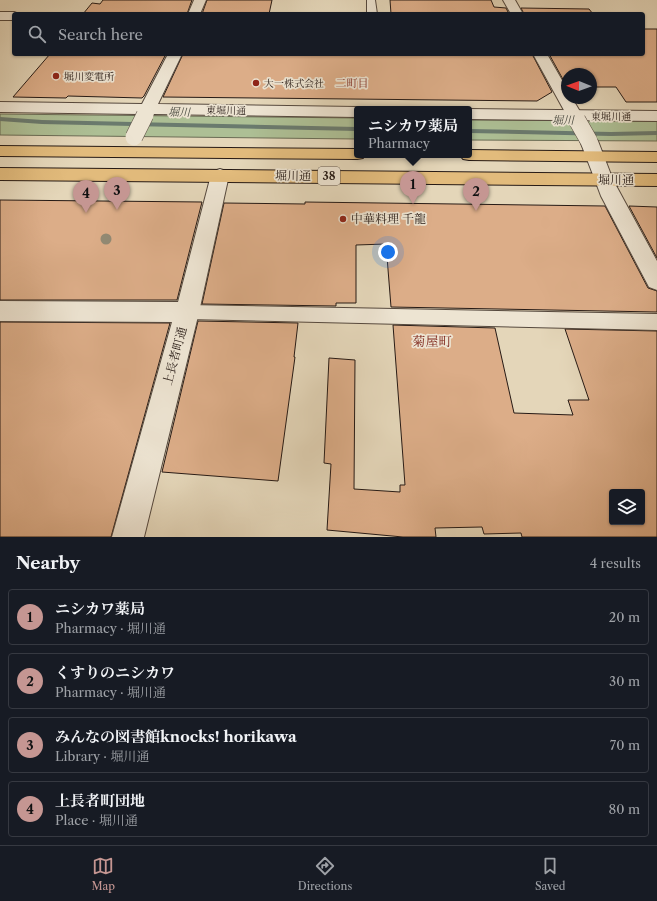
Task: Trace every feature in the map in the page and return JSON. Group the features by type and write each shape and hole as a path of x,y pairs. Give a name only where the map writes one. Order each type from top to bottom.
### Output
{"main road":[{"name":"堀川通","path":"0,151 131,144 354,154"},
{"name":"堀川通","path":"472,155 592,149 657,157"},
{"name":"堀川通","path":"0,174 657,180"}],"street":[{"path":"195,12 200,0"},
{"path":"509,0 516,12"},
{"path":"0,16 12,16"},
{"path":"131,144 174,56"},
{"path":"541,56 592,149 611,196 657,281"},
{"name":"東堀川通","path":"0,106 146,112 354,112"},
{"name":"東堀川通","path":"472,114 576,118 657,116"},
{"name":"上長者町通","path":"128,537 187,312 220,175"},
{"path":"0,311 187,312"}],"lane":[{"path":"371,0 372,12"},
{"path":"187,312 657,322"}],"green space":[{"path":"0,114 354,118 354,139 0,135"},
{"path":"472,120 657,121 657,141 472,140"}],"building":[{"path":"103,0 192,0 188,12 85,12 92,3 100,4"},
{"path":"207,0 272,0 269,12 203,12"},
{"path":"390,0 491,0 494,7 506,8 508,12 391,12"},
{"path":"521,8 589,9 591,12 523,12"},
{"path":"645,29 657,29 657,102 626,102 616,87 597,87 597,68 561,68 561,76 550,56 645,56"},
{"path":"48,56 165,56 142,98 68,96 66,98 13,97"},
{"path":"182,56 533,56 552,92 537,101 163,97"},
{"path":"0,200 202,202 177,300 0,300"},
{"path":"305,202 605,206 648,288 657,291 657,312 391,307 386,244 356,245 356,303 336,303 336,306 202,304 224,203 305,204"},
{"path":"629,206 657,207 657,258"},
{"path":"198,321 298,323 295,357 278,481 162,472"},
{"path":"0,322 170,323 111,537 0,537"},
{"path":"393,325 495,328 514,413 573,415 568,400 589,400 565,329 657,331 657,537 522,537 521,533 484,534 482,527 435,528 436,537 403,537 327,530 331,464 324,463 329,358 355,360 354,489 400,492 400,485 405,485"}],"waterway":[{"name":"堀川","path":"0,119 42,122 354,129"},
{"name":"堀川","path":"472,131 611,134 657,133"}],"place":[{"name":"堀川変電所","path":"56,76"},
{"name":"大一株式会社","path":"256,83"},
{"name":"ニシカワ薬局","path":"413,204"},
{"name":"みんなの図書館knocks! horikawa","path":"117,210"},
{"name":"くすりのニシカワ","path":"476,211"},
{"name":"上長者町団地","path":"86,213"},
{"name":"中華料理 千龍","path":"343,219"}],"district":[{"name":"二町目","path":"352,83"},
{"name":"菊屋町","path":"432,341"}]}
